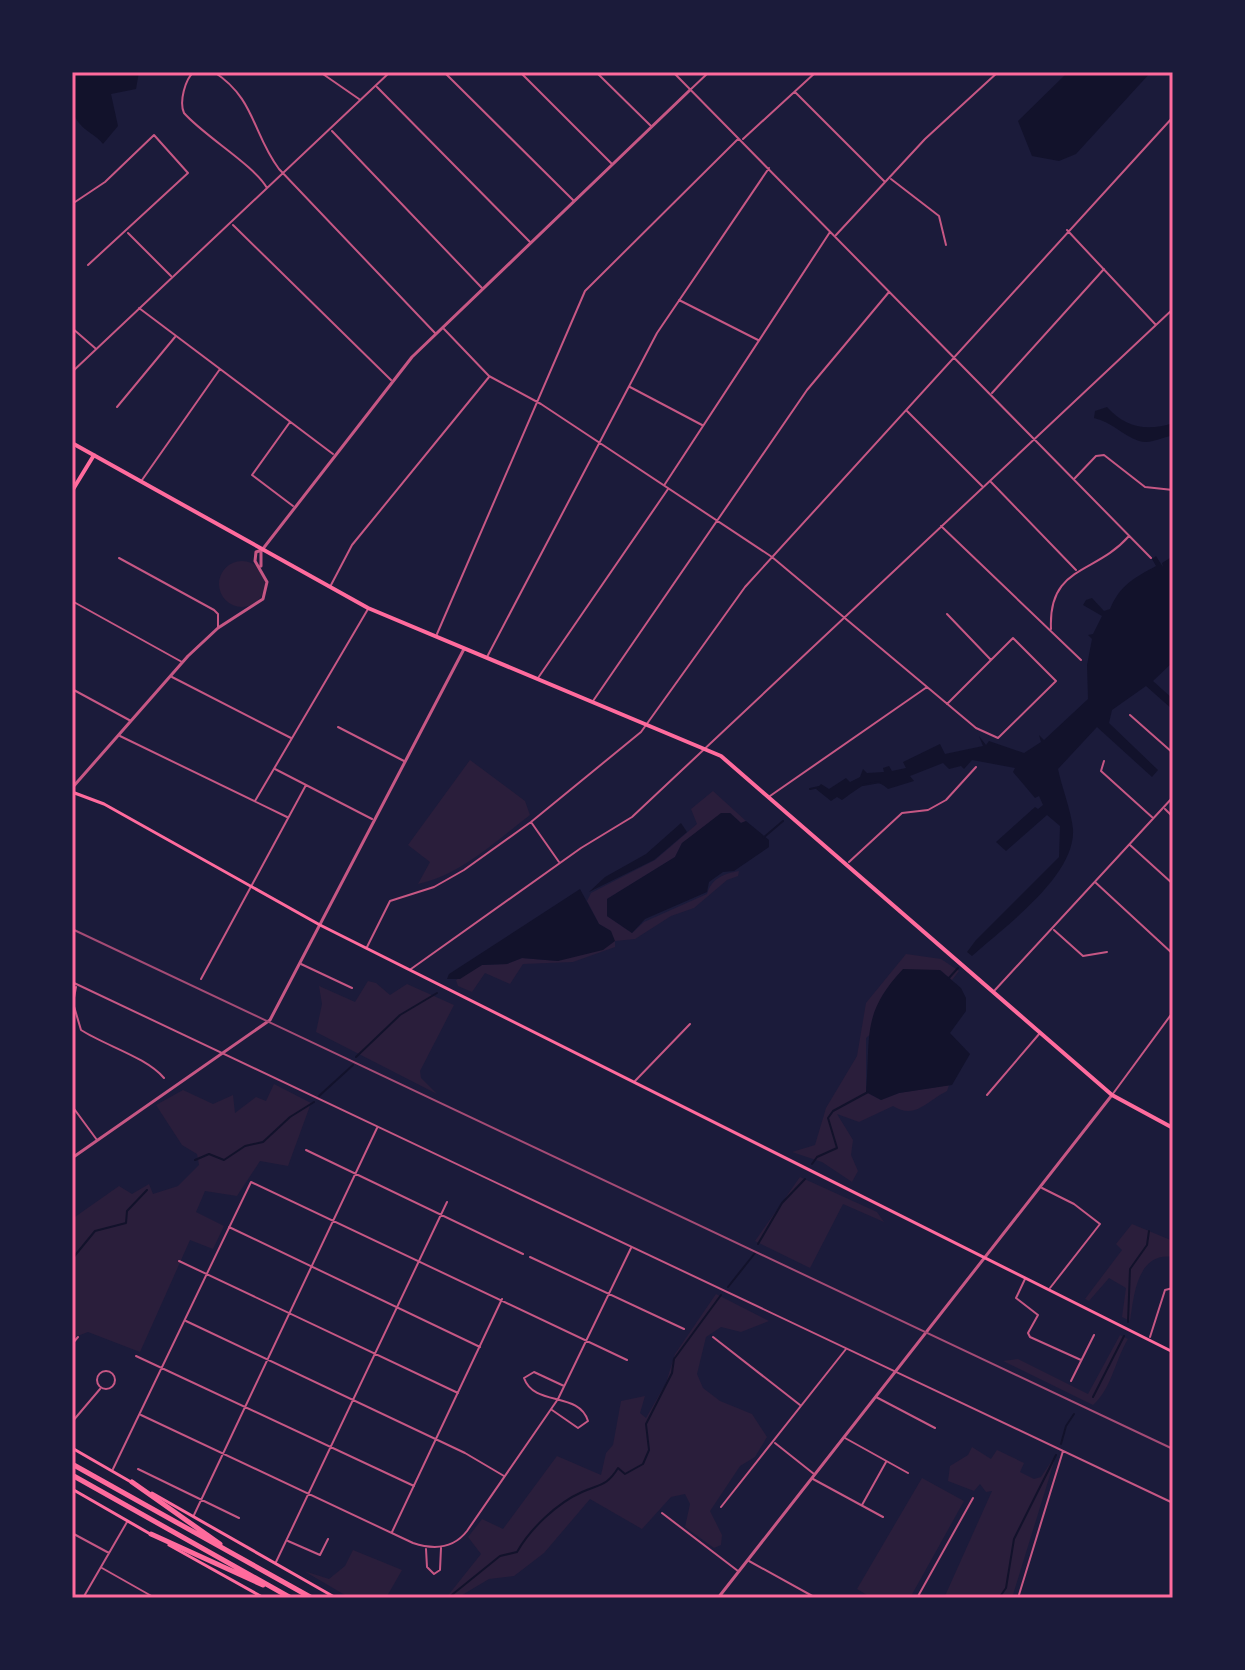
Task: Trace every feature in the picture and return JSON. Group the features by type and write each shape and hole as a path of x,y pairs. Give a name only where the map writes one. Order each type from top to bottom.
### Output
{"highway":[{"path":"72,1464 312,1598"},
{"path":"72,1475 291,1598"},
{"path":"132,1482 212,1536 226,1550"},
{"path":"151,1534 284,1594"}],"main road":[{"path":"72,443 368,608 721,756 1112,1095 1173,1128"},
{"path":"72,491 94,455"},
{"path":"72,790 104,804 320,925 1173,1352"},
{"path":"72,1448 336,1598"},
{"path":"72,1489 264,1598"}],"street":[{"path":"194,72 186,84 182,103 184,113 231,156 261,177 267,189"},
{"path":"214,72 242,97 253,113 266,152 436,334"},
{"path":"320,72 360,100"},
{"path":"72,372 390,72"},
{"path":"444,72 575,202"},
{"path":"520,72 613,164"},
{"path":"596,72 651,127"},
{"path":"673,72 1151,558"},
{"path":"72,790 182,662 218,628 263,599 267,582 261,566 261,550 391,381 443,327 709,72"},
{"path":"436,636 585,291 741,139 816,72"},
{"path":"836,236 925,139 998,72"},
{"path":"375,86 530,243"},
{"path":"795,92 885,182"},
{"path":"366,948 390,901 434,887 454,876 531,822 641,732 745,587 1173,117"},
{"path":"331,129 483,289"},
{"path":"72,204 105,182 154,135 188,173 88,265"},
{"path":"486,658 657,333 769,168"},
{"path":"890,177 939,216 946,245"},
{"path":"231,223 391,381"},
{"path":"1067,230 1156,325"},
{"path":"664,485 831,231"},
{"path":"127,232 172,277"},
{"path":"991,394 1104,269"},
{"path":"592,701 807,390 890,291"},
{"path":"679,300 759,341"},
{"path":"139,308 333,454"},
{"path":"410,970 560,863 632,817 1173,309"},
{"path":"443,327 489,376 537,401 772,557 928,687 947,704 976,728 998,738 1056,681 1013,638 947,704"},
{"path":"72,328 96,349"},
{"path":"117,407 176,336"},
{"path":"141,481 220,369"},
{"path":"329,588 352,545 489,376"},
{"path":"629,386 703,426"},
{"path":"906,409 982,487"},
{"path":"290,422 252,475 294,507"},
{"path":"1074,479 1096,456 1104,455 1135,482 1155,490 1173,490"},
{"path":"990,480 1077,571"},
{"path":"538,679 668,488"},
{"path":"941,526 1081,660"},
{"path":"1051,631 1051,605 1056,591 1077,571 1100,562 1129,536"},
{"path":"119,558 214,610 218,614 218,628"},
{"path":"72,601 182,662"},
{"path":"255,801 368,608"},
{"path":"947,614 991,660"},
{"path":"72,1158 269,1022 464,648"},
{"path":"170,677 292,738"},
{"path":"770,796 928,687"},
{"path":"72,689 132,721"},
{"path":"1130,715 1173,753"},
{"path":"338,727 405,762"},
{"path":"119,735 288,818"},
{"path":"1104,761 1101,771 1153,818"},
{"path":"848,863 902,813 928,810 946,800 976,767"},
{"path":"274,768 375,820"},
{"path":"201,979 306,785"},
{"path":"994,991 1173,797"},
{"path":"1163,807 1173,817"},
{"path":"531,822 560,863"},
{"path":"1130,844 1173,884"},
{"path":"1095,882 1173,954"},
{"path":"1052,928 1083,956 1107,952"},
{"path":"300,964 352,988"},
{"path":"72,982 1173,1503"},
{"path":"77,985 72,1003 81,1030 107,1047 155,1067 164,1078"},
{"path":"718,1598 1041,1187 1173,1012"},
{"path":"634,1082 690,1024"},
{"path":"987,1095 1041,1032"},
{"path":"72,1106 97,1140"},
{"path":"194,1516 377,1128"},
{"path":"306,1150 523,1254"},
{"path":"112,1471 251,1182 627,1360"},
{"path":"1041,1187 1074,1204 1100,1224 1048,1290"},
{"path":"275,1563 447,1202"},
{"path":"229,1227 480,1347"},
{"path":"140,1414 392,1533 426,1548 441,1547 461,1538 552,1410 631,1247"},
{"path":"530,1257 684,1329"},
{"path":"179,1261 458,1393"},
{"path":"1025,1278 1016,1298 1038,1315 1028,1333 1081,1360"},
{"path":"1149,1340 1160,1297 1165,1290 1173,1288"},
{"path":"392,1533 502,1299"},
{"path":"184,1320 436,1440 504,1477"},
{"path":"1071,1381 1094,1335"},
{"path":"72,1344 78,1337"},
{"path":"713,1337 801,1406"},
{"path":"721,1507 846,1349"},
{"path":"136,1356 414,1486"},
{"path":"552,1410 578,1428 588,1421 586,1415 574,1405 530,1388 524,1381 526,1375 534,1372 565,1387"},
{"path":"72,1422 101,1387 113,1386 112,1374 100,1374 98,1381 101,1387"},
{"path":"876,1397 935,1428"},
{"path":"844,1437 908,1473"},
{"path":"773,1442 814,1476 883,1517"},
{"path":"1018,1598 1063,1451"},
{"path":"862,1506 887,1461"},
{"path":"138,1469 239,1518"},
{"path":"917,1598 973,1498"},
{"path":"662,1513 739,1572"},
{"path":"83,1598 128,1521"},
{"path":"72,1533 109,1553"},
{"path":"287,1540 320,1555 328,1539"},
{"path":"426,1548 427,1567 434,1574 440,1570 441,1547"},
{"path":"748,1560 816,1598"},
{"path":"101,1567 155,1598"}],"shaded area":[{"path":"72,72 139,72 136,89 111,94 118,126 103,144 81,126 73,112"},
{"path":"1068,72 1151,72 1076,154 1059,161 1032,156 1018,121"},
{"path":"1107,407 1121,419 1137,426 1154,427 1173,423 1173,436 1149,442 1139,441 1094,418 1095,411"},
{"path":"1156,556 1163,567 1162,563 1173,556 1173,662 1153,681 1173,699 1173,710 1146,686 1112,710 1109,723 1158,770 1152,777 1097,727 1058,769 1073,829 1071,847 1063,865 1036,899 972,956 967,952 976,940 1059,857 1060,826 1047,815 1006,851 996,842 1035,807 1038,809 1043,805 1039,796 1035,798 1013,772 1015,768 972,760 964,769 961,766 949,769 943,763 910,776 914,781 888,789 882,784 870,783 842,800 837,797 831,801 816,789 821,784 829,789 846,778 850,782 860,777 863,769 867,773 884,772 883,768 889,766 892,771 906,768 903,762 940,744 945,754 983,746 979,736 986,745 989,741 1024,753 1041,742 1039,735 1044,740 1088,699 1087,665 1092,639 1088,635 1093,634 1102,616 1083,605 1086,600 1092,598 1104,611 1110,609 1128,583 1156,566 1152,559"},
{"path":"242,561 258,568 265,584 258,600 242,607 226,600 219,584 226,568"},
{"path":"470,760 525,801 530,815 463,865 434,880 418,884 430,862 408,845"},
{"path":"713,791 746,821 741,823 730,813 682,843 675,857 607,899 607,916 632,933 644,922 707,894 719,878 739,871 738,876 727,880 694,908 671,916 635,939 615,941 615,947 573,962 523,964 510,984 485,973 472,992 458,986 456,980 482,965 507,964 522,958 558,961 611,931 599,924 587,901 591,893 655,860 697,824 691,809"},
{"path":"721,813 730,813 741,823 746,821 769,840 769,847 734,871 723,872 709,882 707,892 645,919 632,933 607,916 607,899 675,857 682,843"},
{"path":"681,823 687,832 654,860 589,892 605,877 646,854"},
{"path":"580,889 599,924 611,931 615,941 603,950 558,961 522,958 507,964 482,965 460,979 447,979 449,974"},
{"path":"906,954 941,959 959,971 952,980 940,970 866,1038 866,1092 881,1100 899,1093 949,1085 947,1091 914,1110 901,1110 893,1106 859,1122 837,1114 853,1140 851,1155 858,1171 852,1182 822,1162 792,1152 815,1145 826,1108 857,1056 866,1003"},
{"path":"903,969 940,970 961,988 966,998 966,1011 950,1033 970,1054 952,1085 899,1093 881,1100 866,1092 871,1026 880,999"},
{"path":"368,981 376,983 390,995 407,984 454,1005 420,1071 421,1078 437,1094 316,1032 322,1004 319,986 355,1002"},
{"path":"274,1084 311,1103 288,1166 260,1161 237,1196 205,1191 196,1212 224,1226 213,1249 190,1240 140,1352 88,1332 72,1338 72,1219 119,1186 132,1194 149,1184 153,1194 178,1186 199,1165 197,1154 182,1145 156,1105 183,1090 213,1104 233,1095 235,1113 256,1097 266,1101"},
{"path":"800,1177 877,1212 884,1222 843,1204 810,1268 755,1241"},
{"path":"1132,1224 1173,1241 1173,1257 1161,1257 1145,1268 1136,1288 1130,1321 1122,1317 1126,1288 1109,1278 1089,1301 1085,1299 1122,1250 1116,1244"},
{"path":"716,1294 769,1321 741,1332 721,1327 706,1337 697,1374 703,1388 720,1401 752,1414 767,1437 755,1457 740,1466 710,1511 722,1535 721,1545 714,1548 685,1527 690,1504 685,1494 671,1497 642,1529 590,1499 544,1553 514,1576 489,1579 457,1598 446,1598 481,1554 468,1537 482,1519 503,1529 557,1456 601,1475 606,1453 613,1445 621,1401 645,1396 640,1413 646,1418 666,1383 675,1354"},
{"path":"1120,1335 1128,1339 1105,1390 1093,1405 1003,1361 1018,1359 1088,1394"},
{"path":"972,1447 991,1459 997,1450 1024,1463 1020,1472 1034,1479 1041,1477 1053,1459 1054,1462 1012,1598 945,1596 992,1491 986,1492 980,1484 974,1491 948,1481 950,1466 968,1455"},
{"path":"922,1478 964,1501 910,1598 872,1598 857,1589"},
{"path":"353,1550 402,1570 386,1598 350,1598 304,1571 329,1579 345,1566"}],"waterway":[{"path":"863,785 880,782"},
{"path":"810,789 819,787"},
{"path":"763,838 783,821"},
{"path":"948,979 958,968"},
{"path":"356,1057 400,1015 437,993"},
{"path":"319,1096 353,1065"},
{"path":"812,1164 817,1157 837,1148 828,1118 833,1111 868,1092"},
{"path":"195,1160 209,1154 224,1160 245,1146 263,1142 290,1117 314,1102"},
{"path":"758,1244 782,1203 805,1179"},
{"path":"72,1259 95,1231 126,1223 127,1211 147,1190"},
{"path":"1128,1322 1130,1269 1147,1245 1149,1231"},
{"path":"728,1287 755,1253"},
{"path":"448,1598 500,1556 517,1552 537,1526 563,1503 607,1481 618,1468 625,1474 643,1464 649,1450 646,1424 672,1373 674,1359 721,1295"},
{"path":"1093,1397 1124,1336"},
{"path":"1061,1444 1066,1426 1074,1414"},
{"path":"999,1598 1006,1588 1014,1539 1056,1455"}],"railway":[{"path":"72,929 1173,1449"}]}
